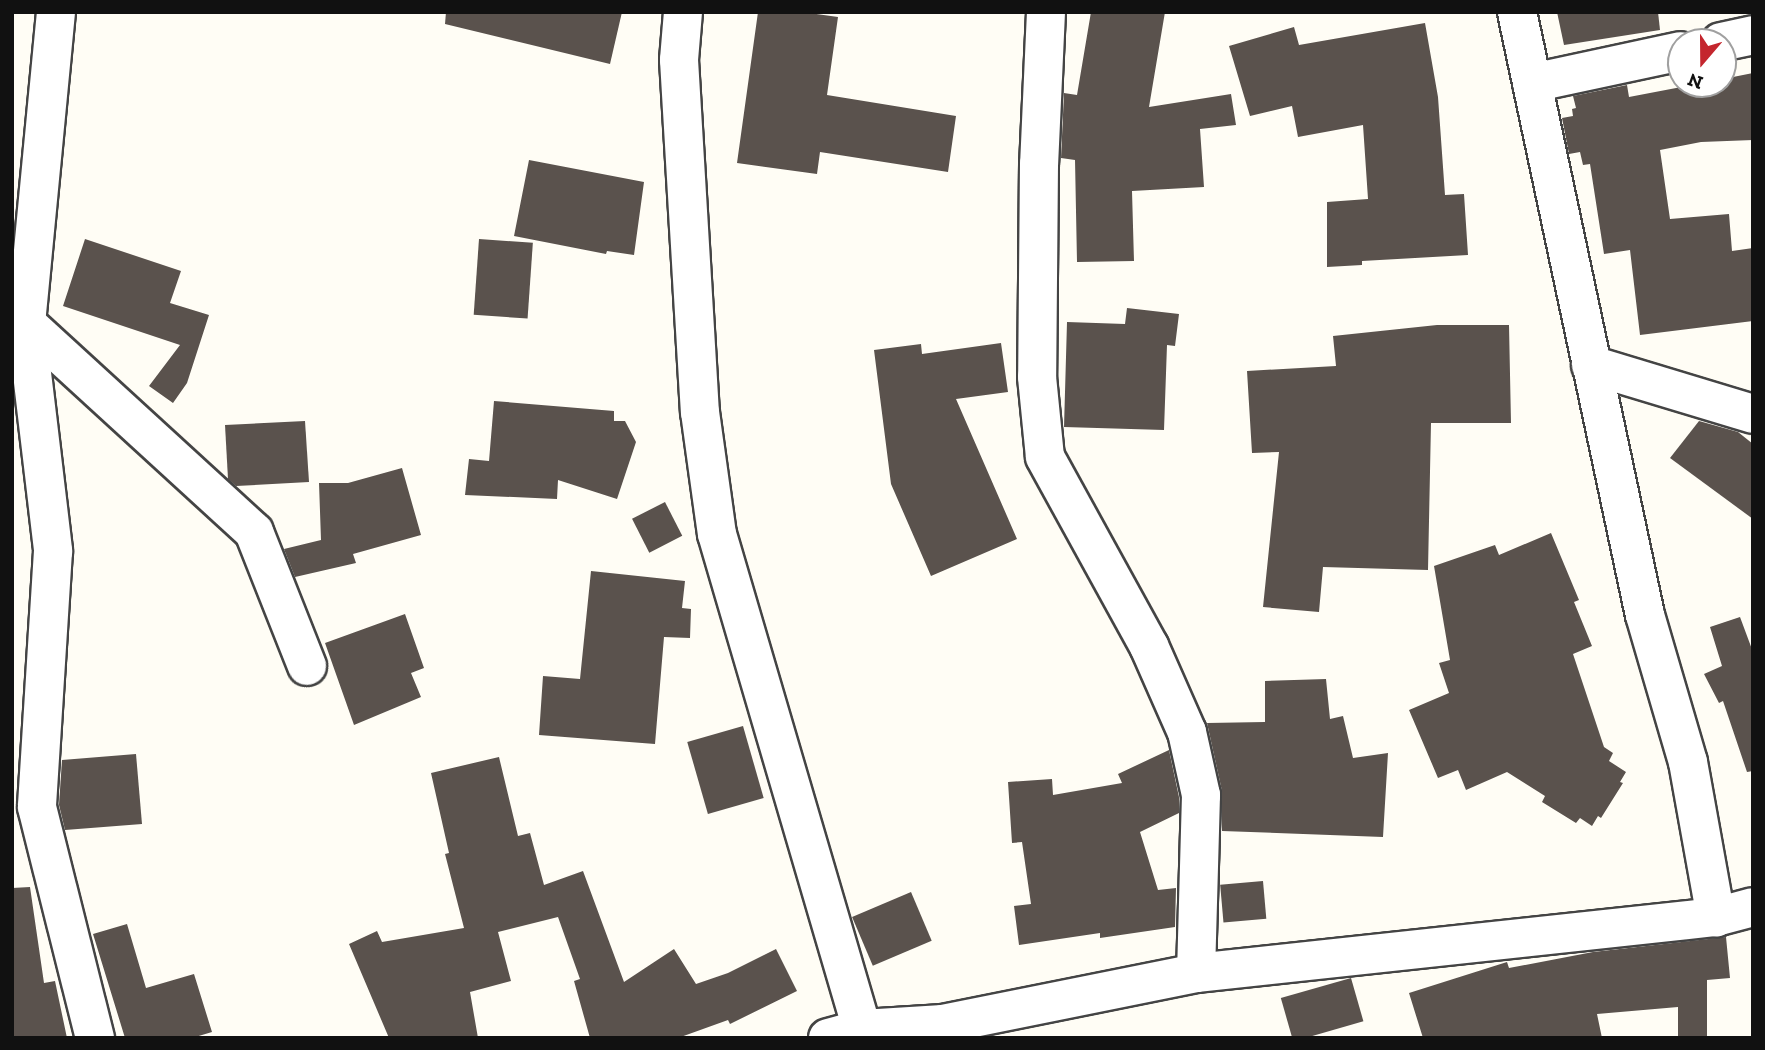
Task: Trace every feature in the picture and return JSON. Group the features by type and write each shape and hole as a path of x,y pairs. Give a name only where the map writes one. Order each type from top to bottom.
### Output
{"street":[{"path":"56,12 27,168 26,323 54,551 37,807 95,1038"},
{"path":"683,12 679,60 700,412 717,534 845,1033 945,1031 1196,973 1716,917 1753,907"},
{"path":"1046,12 1040,164 1037,377 1045,457 1149,646 1187,732 1201,795 1196,973"},
{"path":"1517,12 1645,615 1688,762 1716,917"},
{"path":"1532,83 1667,54"},
{"path":"26,323 254,532 307,666"},
{"path":"1591,365 1753,414"}],"building":[{"path":"446,12 622,12 610,64 445,24"},
{"path":"758,12 802,12 838,17 827,95 956,116 948,172 820,152 817,174 737,163"},
{"path":"1091,12 1165,12 1149,107 1231,94 1236,125 1200,129 1204,187 1132,191 1134,261 1077,262 1075,160 1061,158 1064,93 1077,95"},
{"path":"1557,12 1658,12 1660,30 1564,45"},
{"path":"1425,23 1438,97 1445,195 1464,194 1468,255 1362,261 1362,265 1327,267 1327,202 1368,199 1363,125 1298,137 1292,106 1250,116 1229,46 1294,27 1299,45"},
{"path":"1753,73 1753,140 1701,142 1660,150 1670,219 1729,214 1732,251 1753,248 1753,321 1640,335 1630,250 1604,254 1590,164 1583,165 1580,152 1569,154 1562,118 1573,116 1572,109 1576,108 1573,96 1627,85 1629,97 1667,90 1667,98 1737,98 1737,76"},
{"path":"529,160 644,182 634,255 607,251 606,254 514,236"},
{"path":"85,239 181,271 170,303 209,315 187,383 173,403 149,386 180,345 63,306"},
{"path":"479,239 533,243 528,319 474,315"},
{"path":"1127,308 1179,314 1175,346 1167,345 1164,430 1064,427 1067,322 1125,324"},
{"path":"1437,325 1509,325 1511,423 1431,423 1428,570 1323,567 1319,612 1263,607 1279,452 1252,453 1247,371 1336,366 1333,336"},
{"path":"1001,343 1008,392 956,399 1017,539 931,576 891,484 874,350 921,344 922,354"},
{"path":"494,401 614,411 614,421 625,421 636,442 617,499 558,480 557,499 465,495 469,459 489,461"},
{"path":"305,421 309,482 236,486 228,479 225,425"},
{"path":"1699,421 1738,432 1753,444 1753,519 1670,458"},
{"path":"402,468 421,535 353,554 356,563 295,577 284,549 321,540 319,483 348,483"},
{"path":"665,502 682,536 649,553 632,519"},
{"path":"1551,533 1579,600 1574,602 1592,646 1573,654 1604,747 1613,753 1609,761 1626,772 1620,782 1623,783 1601,818 1598,816 1592,826 1580,818 1576,823 1542,802 1545,796 1507,772 1466,790 1458,770 1438,778 1409,710 1449,693 1439,663 1450,660 1434,566 1495,545 1499,555"},
{"path":"591,571 685,581 682,608 691,609 690,638 664,637 655,744 539,735 543,676 580,679"},
{"path":"405,614 424,668 411,673 421,697 354,725 325,643"},
{"path":"1740,617 1753,652 1753,771 1747,772 1723,701 1719,703 1704,674 1722,666 1710,627"},
{"path":"1326,679 1330,719 1343,716 1353,758 1388,753 1383,837 1222,831 1222,791 1207,723 1265,722 1265,681"},
{"path":"743,726 764,798 708,814 687,742"},
{"path":"1169,750 1179,797 1179,813 1140,832 1158,890 1176,888 1175,927 1100,938 1100,933 1019,945 1014,906 1031,904 1022,842 1012,843 1008,782 1052,779 1053,795 1122,783 1118,774"},
{"path":"136,754 142,824 65,830 59,805 62,760"},
{"path":"499,757 518,836 530,833 544,885 583,871 624,982 674,949 696,984 728,973 776,949 797,991 730,1024 728,1020 678,1038 590,1038 574,981 580,979 558,917 498,932 511,981 470,992 478,1038 389,1038 349,944 377,931 382,942 464,928 445,854 449,853 431,773"},
{"path":"1263,881 1266,919 1223,923 1220,885"},
{"path":"30,887 44,983 55,981 67,1038 12,1038 12,888"},
{"path":"911,892 932,941 873,966 852,917"},
{"path":"127,924 146,988 194,974 212,1032 192,1038 125,1038 93,934"},
{"path":"1726,937 1730,978 1707,980 1707,1038 1678,1038 1678,1007 1597,1014 1602,1038 1423,1038 1409,993 1507,962 1509,968 1593,952"},
{"path":"1351,978 1363,1021 1305,1038 1292,1038 1281,998"}]}
